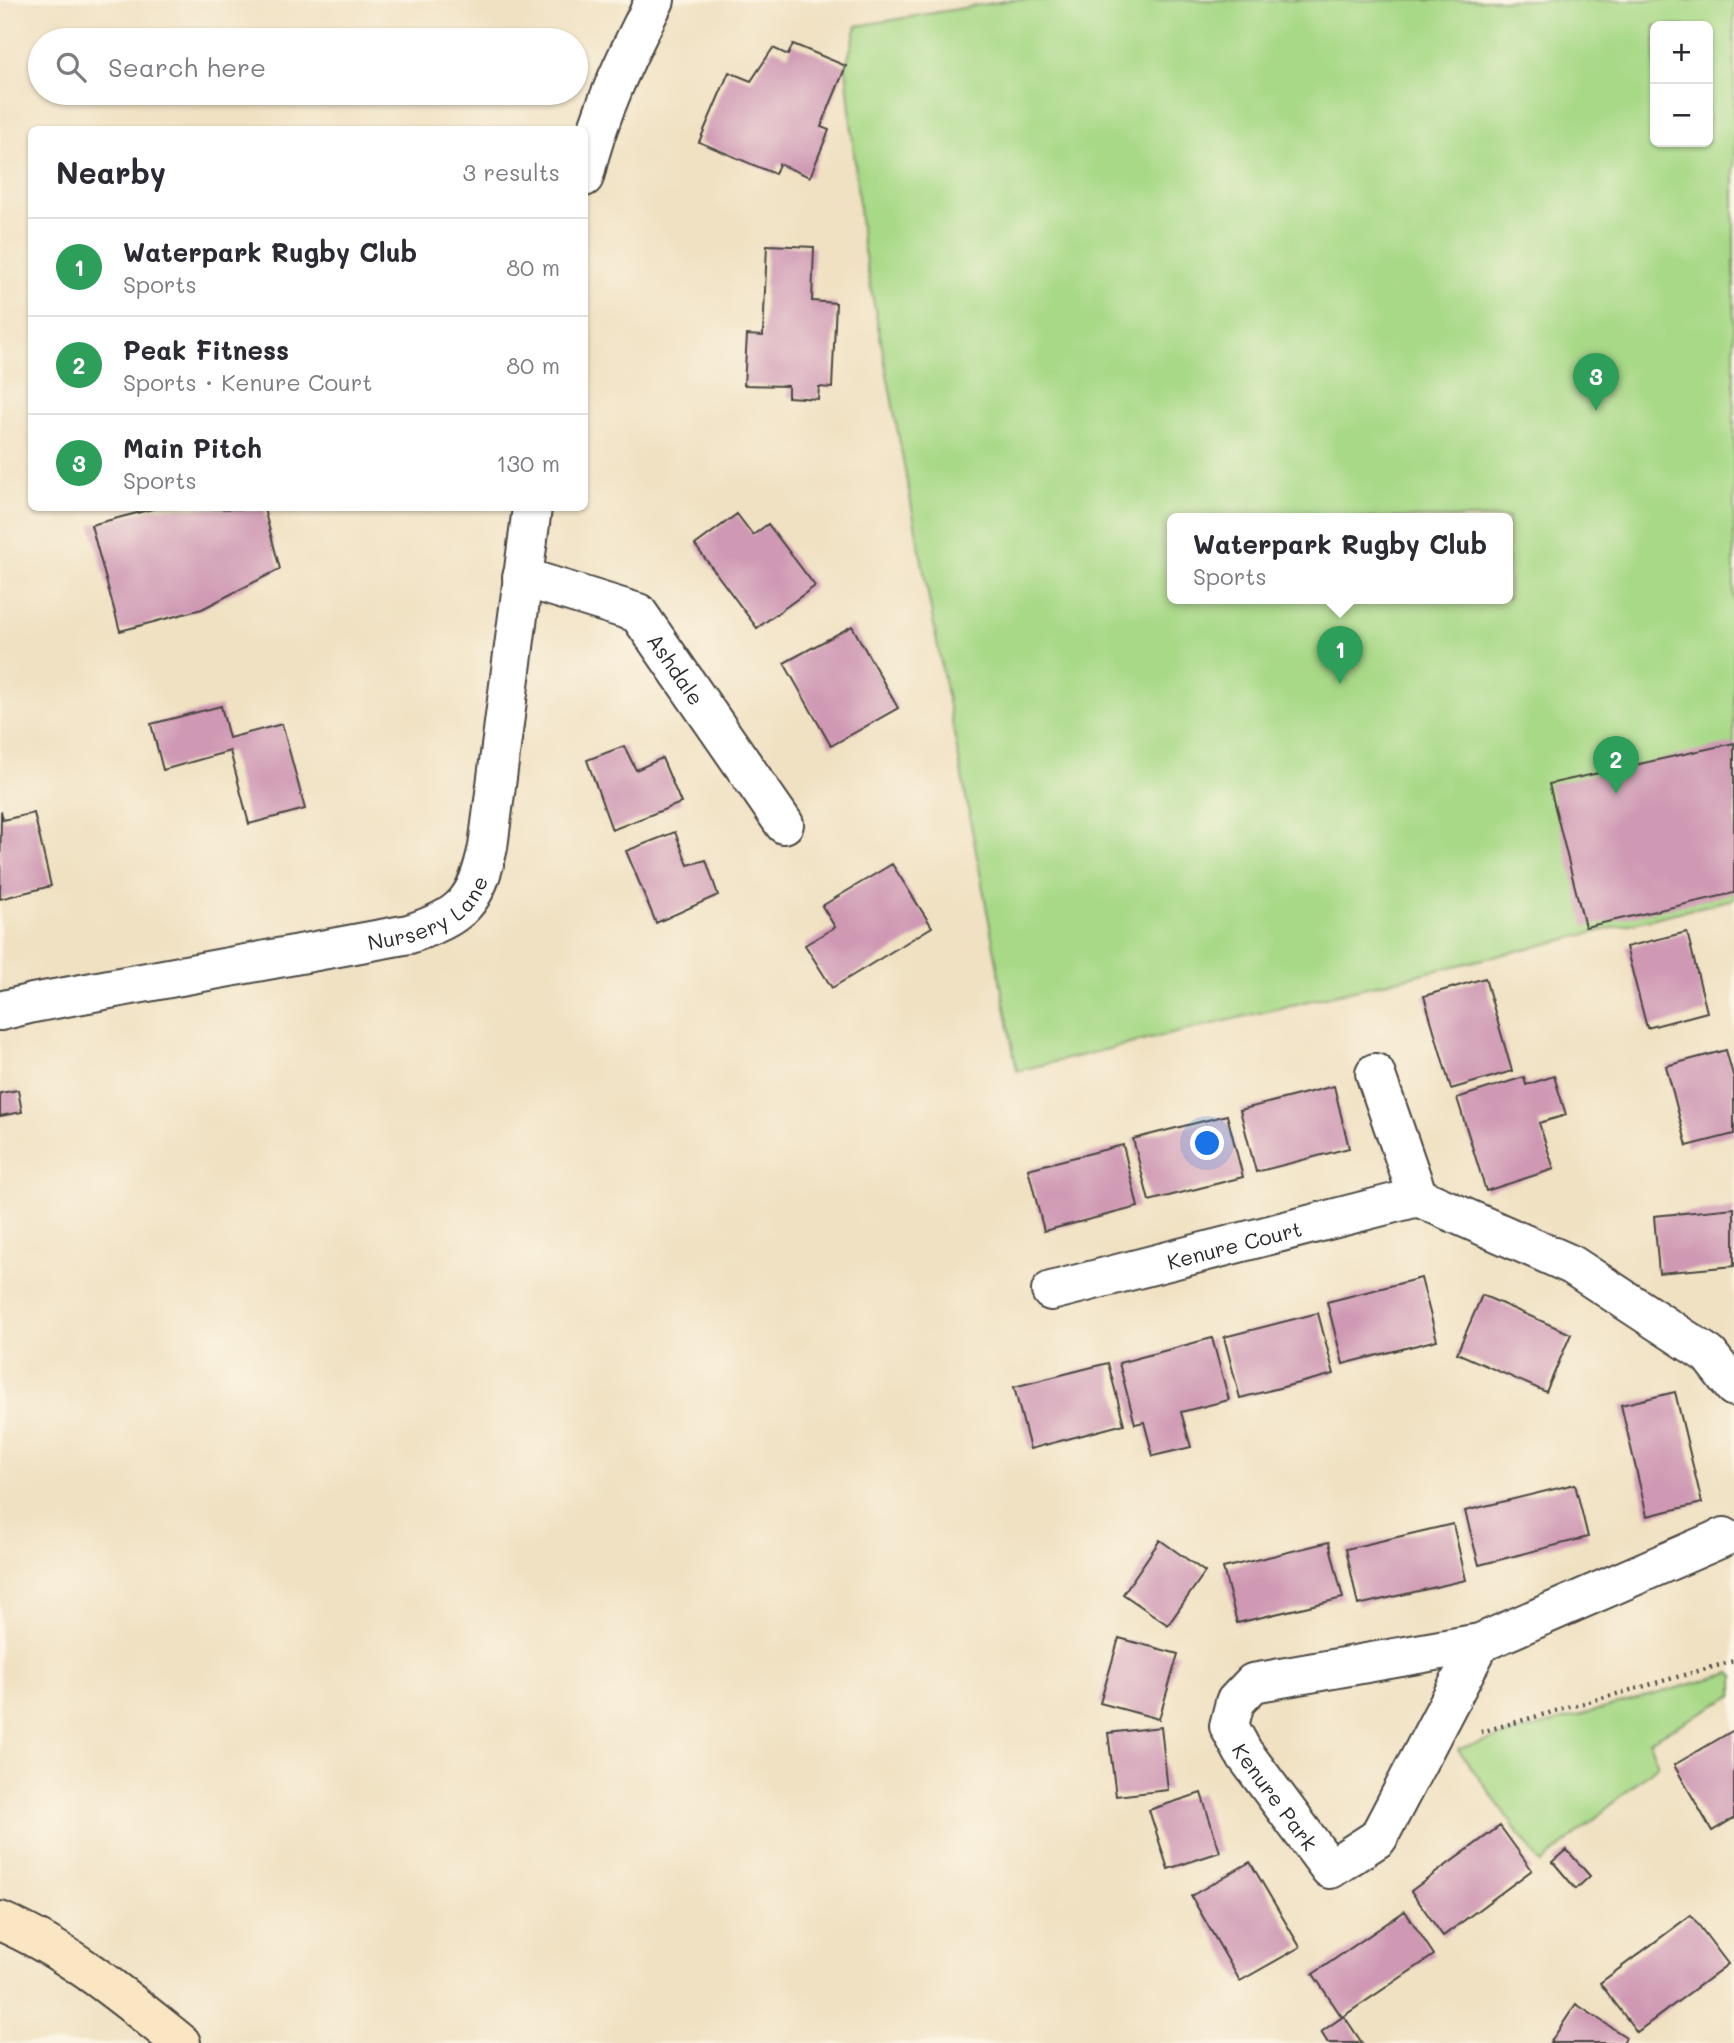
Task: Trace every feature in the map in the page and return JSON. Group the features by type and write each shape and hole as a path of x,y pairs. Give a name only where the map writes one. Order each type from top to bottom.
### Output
{"main road":[{"path":"0,1922 51,1946 87,1970 181,2043"}],"street":[{"path":"588,163 610,95 655,0"},
{"name":"Nursery Lane","path":"0,1011 409,934 439,923 461,909 474,892 483,871 488,847 532,511"},
{"name":"Ashdale","path":"522,577 638,614 785,824"},
{"path":"1375,1073 1418,1197 1572,1265 1709,1355 1734,1387"},
{"name":"Kenure Court","path":"1051,1291 1418,1197"},
{"name":"Kenure Park","path":"1480,1643 1378,1838 1330,1869 1242,1752 1229,1726 1235,1702 1253,1683 1480,1643 1731,1536"}],"path":[{"path":"1427,1747 1734,1661"}],"green space":[{"path":"1010,0 1734,0 1734,899 1017,1071 862,240 846,66 857,26"},
{"path":"1731,1673 1734,1677 1734,1695 1649,1741 1658,1765 1541,1864 1458,1749"}],"building":[{"path":"793,44 846,66 821,127 829,130 810,177 779,164 775,174 699,142 729,72 751,81 773,48 788,55"},
{"path":"767,245 814,247 812,301 836,303 832,388 819,387 818,399 788,397 788,386 744,385 747,335 763,336"},
{"path":"145,511 265,511 280,569 202,609 120,631 91,525"},
{"path":"737,514 753,535 768,524 815,586 757,628 695,545"},
{"path":"852,626 898,708 831,746 784,663"},
{"path":"221,706 229,738 282,724 305,809 249,824 230,751 163,770 151,724"},
{"path":"1734,743 1734,893 1585,927 1549,784"},
{"path":"624,746 636,770 662,758 681,803 612,830 587,760"},
{"path":"1,811 3,820 34,813 51,886 0,899"},
{"path":"675,832 688,865 706,860 718,895 656,923 626,851"},
{"path":"892,864 932,927 832,988 805,945 835,927 822,906"},
{"path":"1687,932 1707,1012 1647,1028 1626,947"},
{"path":"1485,978 1512,1071 1451,1089 1424,996"},
{"path":"1726,1050 1734,1079 1734,1134 1687,1146 1666,1066"},
{"path":"1554,1076 1566,1115 1539,1123 1554,1169 1486,1191 1457,1098 1524,1077 1526,1085"},
{"path":"1334,1086 1349,1148 1256,1172 1240,1110"},
{"path":"18,1090 22,1112 0,1116 0,1093"},
{"path":"1227,1115 1243,1177 1149,1201 1133,1139"},
{"path":"1123,1145 1138,1207 1044,1231 1028,1169"},
{"path":"1734,1208 1734,1266 1659,1273 1654,1216"},
{"path":"1421,1278 1437,1340 1343,1364 1327,1302"},
{"path":"1482,1295 1571,1334 1546,1392 1457,1353"},
{"path":"1318,1313 1334,1374 1240,1398 1224,1337"},
{"path":"1212,1338 1229,1400 1181,1412 1191,1447 1153,1456 1144,1422 1135,1424 1119,1363"},
{"path":"1108,1363 1124,1424 1030,1449 1014,1387"},
{"path":"1675,1392 1702,1503 1647,1516 1621,1405"},
{"path":"1575,1484 1588,1537 1479,1565 1465,1511"},
{"path":"1453,1524 1466,1580 1358,1605 1346,1549"},
{"path":"1160,1540 1205,1572 1168,1625 1123,1594"},
{"path":"1329,1542 1343,1598 1237,1623 1223,1568"},
{"path":"1119,1638 1178,1654 1159,1719 1100,1703"},
{"path":"1161,1727 1168,1790 1116,1796 1108,1733"},
{"path":"1734,1730 1734,1818 1712,1831 1674,1765"},
{"path":"1201,1793 1220,1852 1168,1869 1149,1810"},
{"path":"1500,1826 1532,1870 1443,1936 1411,1891"},
{"path":"1567,1850 1590,1876 1576,1889 1553,1862"},
{"path":"1250,1862 1300,1947 1240,1981 1191,1896"},
{"path":"1405,1911 1434,1955 1342,2017 1313,1974"},
{"path":"1691,1915 1728,1964 1637,2032 1600,1983"},
{"path":"1576,2004 1626,2037 1623,2043 1550,2043"},
{"path":"1344,2016 1362,2043 1328,2043 1321,2032"}],"place":[{"name":"Main Pitch","path":"1596,411"},
{"name":"Waterpark Rugby Club","path":"1340,684"},
{"name":"Peak Fitness","path":"1616,794"}]}
